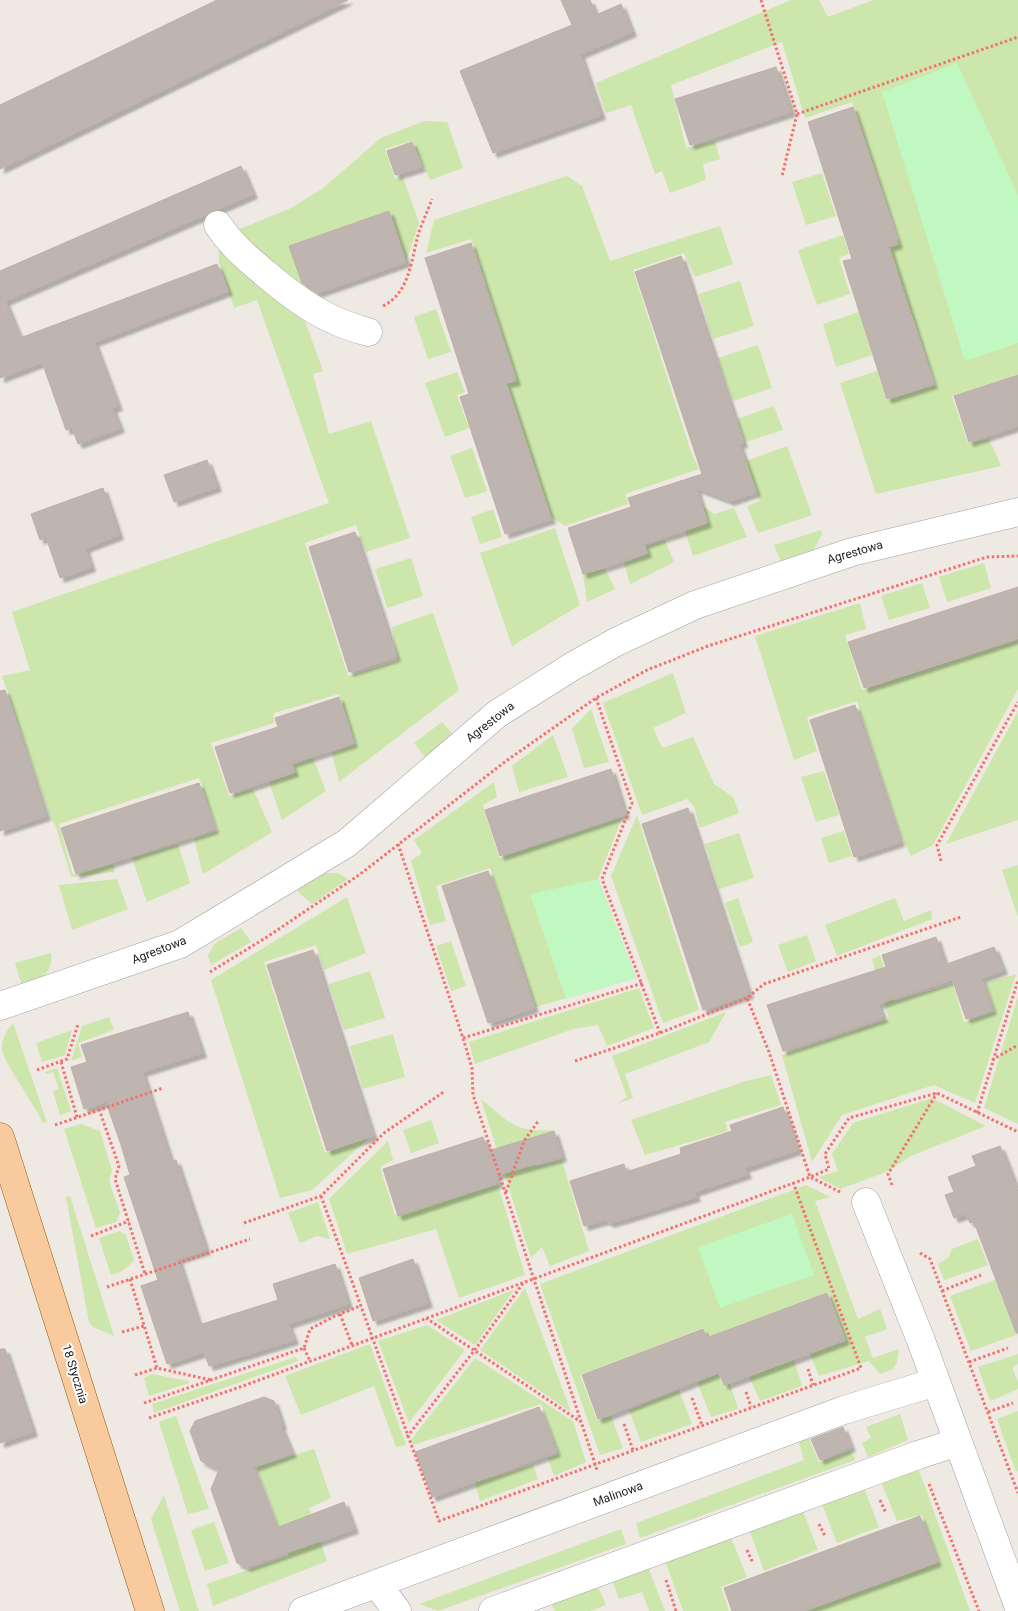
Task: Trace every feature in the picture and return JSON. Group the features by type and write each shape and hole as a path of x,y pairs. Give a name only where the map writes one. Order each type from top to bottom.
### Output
{"main road":[{"name":"18 Stycznia","path":"0,1138 150,1611"}],"street":[{"path":"218,225 232,246 299,303 341,324 368,332"},
{"name":"Agrestowa","path":"0,1006 180,944 346,843 497,714 573,666 616,642 695,605 852,552 1018,512"},
{"path":"854,1198 936,1382 1018,1605"},
{"name":"Malinowa","path":"303,1611 844,1410 936,1382"},
{"path":"492,1611 958,1442"},
{"path":"377,1584 398,1611"}],"path":[{"path":"760,0 797,114 782,176"},
{"path":"797,114 1018,37"},
{"path":"341,324 385,305 396,297 411,270 419,232 432,199"},
{"path":"210,972 267,937 359,875 506,761 596,698 647,670 708,646 987,557 1018,556"},
{"path":"596,698 632,803 602,879 643,983 660,1033"},
{"path":"941,861 937,845 1018,702"},
{"path":"398,844 472,1068 473,1095 595,1464 601,1481 616,1495"},
{"path":"575,1061 660,1033 747,998 764,984 961,917"},
{"path":"978,1113 992,1060 1018,980"},
{"path":"463,1038 643,983"},
{"path":"747,998 770,1052 810,1177 854,1198"},
{"path":"37,1070 61,1062 66,1058 78,1024"},
{"path":"992,1060 1018,1045"},
{"path":"61,1062 77,1117"},
{"path":"55,1125 164,1088"},
{"path":"244,1223 320,1196 384,1133 445,1091"},
{"path":"895,1192 888,1174 937,1093"},
{"path":"149,1418 310,1361 829,1169 825,1154 850,1118 937,1093 1018,1132"},
{"path":"99,1110 119,1166 115,1179 146,1274"},
{"path":"506,1193 509,1178 524,1141 539,1120"},
{"path":"320,1196 406,1437 439,1520 861,1368 793,1182"},
{"path":"91,1236 129,1221"},
{"path":"107,1287 250,1239"},
{"path":"917,1245 921,1254 930,1259 1016,1483 1018,1493"},
{"path":"942,1291 981,1275"},
{"path":"130,1279 157,1368"},
{"path":"406,1437 474,1351 524,1282"},
{"path":"310,1361 304,1348 310,1329 360,1306"},
{"path":"340,1314 352,1345"},
{"path":"426,1318 581,1422"},
{"path":"122,1332 144,1326"},
{"path":"144,1403 304,1348"},
{"path":"969,1362 1008,1348"},
{"path":"135,1375 157,1368 211,1380"},
{"path":"808,1369 813,1385"},
{"path":"746,1392 750,1407"},
{"path":"692,1398 702,1425"},
{"path":"988,1412 1013,1403"},
{"path":"624,1424 633,1450"},
{"path":"918,1455 979,1611"}],"green space":[{"path":"791,0 819,0 828,17 873,0 1018,0 1018,374 952,396 968,443 989,439 1001,466 876,494 840,383 877,371 887,400 936,385 887,243 899,239 852,102 805,118 782,42 671,85 686,148 715,141 720,159 703,164 706,180 670,193 662,171 655,174 631,105 606,113 596,83"},
{"path":"957,63 1018,195 1018,343 965,361 882,92"},
{"path":"424,121 447,122 463,168 430,180 412,141 385,149 395,179 403,177 419,223 406,262 389,212 290,246 307,296 304,318 323,371 313,374 329,434 371,421 410,538 366,552 356,525 305,543 348,676 398,661 392,627 433,613 459,690 339,782 332,753 356,744 339,694 274,713 274,723 211,743 229,796 253,789 272,832 203,874 194,839 218,831 199,778 59,824 73,875 113,864 115,872 71,877 55,824 52,821 2,676 30,670 12,612 329,503 257,300 234,308 219,263 219,247 230,233 289,209 322,189 381,138"},
{"path":"822,173 836,216 806,225 792,182"},
{"path":"567,176 582,186 610,261 720,226 733,264 695,277 684,253 633,270 691,452 699,469 625,494 628,504 565,526 551,517 506,381 516,377 471,239 426,253 434,220"},
{"path":"843,235 849,254 839,258 850,294 817,305 798,250"},
{"path":"740,281 754,326 713,339 699,294"},
{"path":"436,309 451,352 428,359 414,317"},
{"path":"859,312 872,355 836,367 823,324"},
{"path":"758,345 772,388 733,401 718,358"},
{"path":"457,372 465,392 457,395 469,428 445,437 425,383"},
{"path":"774,406 783,430 745,442 737,419"},
{"path":"787,446 812,515 758,533 747,506 760,501 746,461"},
{"path":"472,448 487,491 465,498 450,456"},
{"path":"703,506 714,514 734,508 747,537 693,556 685,531 708,522"},
{"path":"493,509 502,537 480,544 471,517"},
{"path":"555,528 580,605 512,646 480,553"},
{"path":"821,530 822,534 813,551 782,564 774,545"},
{"path":"665,540 674,562 630,584 624,563 648,554 646,546"},
{"path":"411,558 423,596 387,608 375,569"},
{"path":"984,563 991,588 947,602 939,577"},
{"path":"605,569 615,589 587,602 583,574"},
{"path":"922,583 930,608 889,620 881,596"},
{"path":"860,603 866,629 845,635 862,690 1018,640 1018,689 933,845 911,856 902,838 857,701 807,717 817,751 794,760 755,636"},
{"path":"673,673 686,713 653,728 662,748 693,737 714,784 733,797 739,813 700,828 694,806 687,799 642,815 603,703"},
{"path":"591,709 609,762 584,768 572,729"},
{"path":"1018,711 1018,820 946,844"},
{"path":"442,722 455,737 425,757 414,743"},
{"path":"553,735 568,777 519,792 512,766"},
{"path":"313,758 326,791 282,820 269,782 296,773 294,765"},
{"path":"824,771 839,815 816,822 801,777"},
{"path":"494,782 497,797 483,805 499,858 622,818 598,879 636,978 536,1007 490,868 436,886 446,921 430,925 411,861 422,853 414,840"},
{"path":"637,815 699,1010 663,1023 611,876"},
{"path":"844,831 852,856 829,863 821,838"},
{"path":"739,833 754,878 719,889 705,844"},
{"path":"178,844 190,883 147,902 132,858"},
{"path":"1018,865 1018,917 1002,870"},
{"path":"321,873 338,873 348,879 312,904 297,891"},
{"path":"117,879 128,909 72,930 59,885"},
{"path":"598,879 636,978 566,999 530,894"},
{"path":"347,897 366,953 324,970 316,945 264,962 325,1153 370,1137 312,1190 280,1198 211,980"},
{"path":"738,898 753,942 740,947 725,903"},
{"path":"895,898 904,921 931,910 932,919 837,956 825,925"},
{"path":"241,928 251,942 211,965 208,956 214,944"},
{"path":"807,935 816,961 788,972 778,945"},
{"path":"451,941 466,986 451,991 436,946"},
{"path":"51,953 48,971 34,981 22,986 15,963"},
{"path":"880,955 894,1001 953,984 964,1022 995,1012 986,983 1016,974 975,1103 934,1085 842,1115 812,1162 782,1055 889,1019 872,959"},
{"path":"370,971 385,1018 344,1030 329,984"},
{"path":"639,988 654,1028 607,1046 598,1025 573,1029 475,1064 469,1042"},
{"path":"1018,996 1018,1124 984,1108"},
{"path":"726,1012 709,1042 625,1074 633,1098 616,1104 627,1097 612,1056"},
{"path":"109,1017 114,1030 78,1043 82,1057 71,1061 82,1026"},
{"path":"13,1023 47,1122 43,1123 4,1055 3,1041"},
{"path":"72,1030 65,1055 42,1062 36,1043"},
{"path":"393,1034 405,1077 363,1089 350,1046"},
{"path":"57,1068 71,1111 60,1115 53,1091 59,1089 53,1072 46,1074 45,1072"},
{"path":"771,1075 781,1105 725,1122 728,1131 645,1155 631,1120 746,1081"},
{"path":"932,1098 986,1126 911,1156 886,1172 840,1189 818,1177 838,1171 832,1154 853,1123"},
{"path":"481,1099 514,1125 531,1130 556,1130 526,1139 535,1166 562,1160 589,1251 550,1266 542,1247 531,1258"},
{"path":"431,1120 439,1143 411,1153 403,1130"},
{"path":"81,1124 100,1131 112,1171 109,1181 120,1213 116,1222 96,1228 64,1129"},
{"path":"388,1141 393,1160 380,1167 395,1215 498,1185 525,1275 459,1298 436,1229 347,1254 329,1199"},
{"path":"806,1185 830,1197 815,1201 858,1319 880,1309 887,1329 865,1337 873,1358 899,1349 897,1362 893,1369 880,1374 869,1361 819,1376 810,1354 846,1341 828,1292 707,1337 703,1328 580,1375 597,1420 611,1416 623,1448 600,1455 540,1284"},
{"path":"70,1196 114,1336 93,1327 89,1322 66,1197"},
{"path":"318,1202 330,1239 317,1236 300,1243 288,1213"},
{"path":"792,1214 814,1275 720,1308 698,1247"},
{"path":"119,1231 126,1235 134,1261 121,1272 111,1275 99,1238"},
{"path":"978,1239 988,1265 944,1280 938,1264 948,1258 952,1249"},
{"path":"995,1280 1016,1335 971,1351 950,1296"},
{"path":"525,1288 571,1412 480,1350"},
{"path":"514,1290 475,1345 436,1320"},
{"path":"427,1325 465,1350 409,1423 378,1341"},
{"path":"370,1344 406,1445 396,1447 374,1386 301,1415 285,1376"},
{"path":"1018,1354 1018,1364 1012,1367 1018,1382 1018,1389 990,1401 978,1367"},
{"path":"296,1357 298,1361 154,1413 152,1404"},
{"path":"475,1358 573,1421 586,1462 554,1476 548,1458 559,1454 541,1404 413,1445 411,1440"},
{"path":"794,1360 802,1386 760,1401 749,1377"},
{"path":"152,1374 188,1381 189,1383 149,1396 144,1378"},
{"path":"718,1374 723,1385 730,1384 738,1409 711,1417 697,1382"},
{"path":"679,1390 692,1424 641,1442 629,1410"},
{"path":"1018,1411 1018,1471 1016,1472 997,1419"},
{"path":"900,1414 908,1440 868,1457 862,1443 871,1438 866,1427"},
{"path":"176,1416 209,1509 188,1514 159,1422"},
{"path":"809,1438 819,1462 851,1451 855,1460 640,1538 636,1523 804,1460 799,1442"},
{"path":"314,1449 331,1498 309,1508 327,1561 213,1606 207,1584 289,1556 257,1467"},
{"path":"916,1462 970,1611 808,1611 940,1562 922,1515 897,1521 879,1477"},
{"path":"533,1465 538,1479 480,1501 475,1483"},
{"path":"862,1483 879,1527 837,1543 820,1499"},
{"path":"164,1495 199,1611 180,1611 151,1519"},
{"path":"801,1506 818,1550 764,1571 748,1526"},
{"path":"214,1522 229,1563 205,1571 191,1530"},
{"path":"621,1529 626,1544 438,1611 419,1604"},
{"path":"729,1533 747,1577 721,1587 729,1611 683,1611 664,1557"},
{"path":"647,1564 665,1611 649,1611 642,1592 619,1599 611,1577"},
{"path":"594,1578 606,1605 590,1611 555,1611 547,1596"}],"building":[{"path":"217,0 348,0 0,169 0,105"},
{"path":"561,0 590,0 596,15 621,4 632,32 580,54 601,115 493,153 460,71 572,25"},
{"path":"776,67 791,112 690,145 675,99"},
{"path":"853,107 898,244 889,247 933,384 887,399 843,261 852,259 808,122"},
{"path":"412,142 421,167 395,175 387,151"},
{"path":"241,166 253,194 5,301 20,338 217,264 228,291 94,342 118,406 112,408 120,428 78,444 72,428 66,430 42,362 0,378 0,271"},
{"path":"389,211 406,262 317,293 302,283 289,246"},
{"path":"471,243 516,381 506,383 551,519 505,534 460,397 469,394 425,258"},
{"path":"681,256 743,443 739,444 756,492 730,501 696,488 707,523 644,544 647,553 583,574 568,528 631,507 628,498 702,474 635,272"},
{"path":"1018,375 1018,426 969,442 954,396"},
{"path":"207,460 217,487 174,502 164,475"},
{"path":"103,488 119,535 85,548 91,567 60,578 46,537 40,540 31,514"},
{"path":"355,532 396,657 349,672 309,547"},
{"path":"1018,587 1018,638 864,688 848,642"},
{"path":"5,690 46,816 0,831 0,691"},
{"path":"339,697 353,743 291,763 294,772 230,793 215,747 278,727 275,718"},
{"path":"855,705 900,842 854,857 810,720"},
{"path":"611,769 625,814 500,856 485,810"},
{"path":"199,783 214,829 76,874 61,828"},
{"path":"688,808 749,994 703,1010 642,824"},
{"path":"488,871 534,1008 488,1023 442,886"},
{"path":"936,937 950,980 878,1004 883,1018 783,1051 767,1005 886,967 882,955"},
{"path":"994,947 1003,970 981,978 992,1010 966,1019 947,964"},
{"path":"313,950 373,1136 327,1151 267,965"},
{"path":"188,1012 202,1053 142,1072 171,1162 176,1160 206,1250 178,1259 199,1325 278,1300 273,1284 335,1264 348,1304 288,1324 294,1340 209,1366 204,1352 167,1364 141,1286 158,1280 124,1177 130,1175 121,1145 106,1102 84,1109 71,1067 87,1062 81,1045"},
{"path":"783,1107 797,1150 744,1168 747,1174 694,1192 696,1197 610,1223 605,1220 584,1226 570,1181 624,1164 626,1172 681,1154 680,1148 732,1131 730,1125"},
{"path":"554,1131 562,1157 496,1175 498,1183 398,1216 383,1169 483,1137 488,1151"},
{"path":"1000,1146 1018,1192 1018,1333 1016,1333 974,1222 970,1223 966,1214 954,1218 945,1195 954,1192 948,1177 976,1166 972,1156"},
{"path":"413,1259 428,1303 373,1321 359,1278"},
{"path":"827,1293 845,1340 724,1385 719,1372 598,1419 582,1375 703,1329 706,1338"},
{"path":"0,1349 5,1349 33,1432 0,1443"},
{"path":"264,1397 274,1401 282,1425 280,1425 292,1453 253,1467 276,1528 344,1502 354,1529 247,1567 237,1563 211,1489 219,1470 201,1461 190,1431 195,1421"},
{"path":"539,1407 556,1452 432,1497 415,1452"},
{"path":"843,1427 851,1447 820,1460 811,1439"},
{"path":"920,1516 937,1562 802,1611 732,1611 724,1588"}]}
